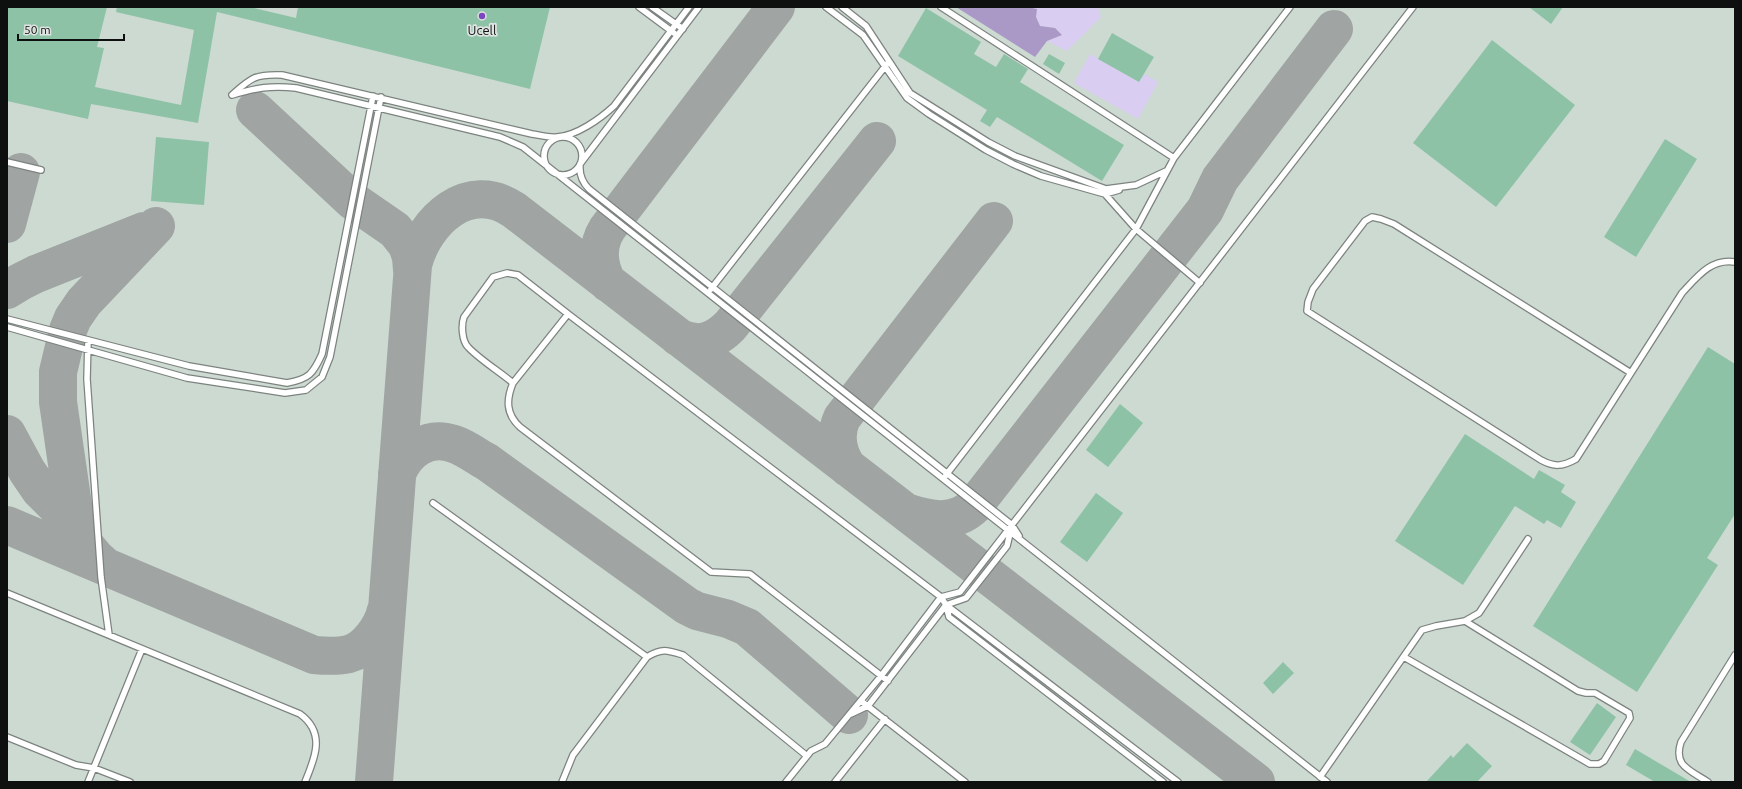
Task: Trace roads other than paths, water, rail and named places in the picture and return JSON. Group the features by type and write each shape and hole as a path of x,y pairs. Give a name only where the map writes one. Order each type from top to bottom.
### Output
{"lane":[{"path":"639,7 678,36"},
{"path":"652,7 683,29"},
{"path":"689,7 614,106 599,119 582,129 557,137 547,145 544,151 546,164 550,169 560,175 577,169 699,7"},
{"path":"826,7 863,35 907,98 929,114 986,150 1013,164 1041,176 1105,194 1136,185 1166,171"},
{"path":"842,7 866,26 910,93 988,142 1015,156 1106,189 1136,185"},
{"path":"941,7 1174,158"},
{"path":"946,476 1136,229 1174,158 1290,7"},
{"path":"786,782 811,751 825,744 881,676 941,597 960,592 1412,8"},
{"path":"708,293 889,61"},
{"path":"946,476 708,293 523,147 510,140 296,88 277,86 261,87 232,95 249,79 264,74 282,75 381,97 532,134 557,137 564,136 576,141 582,152 580,176 589,189 713,287 946,476 1010,528 1021,540 1327,782"},
{"path":"261,87 264,74"},
{"path":"7,319 190,366 287,383 303,380 315,371 322,354 373,96"},
{"path":"7,327 187,378 285,393 306,390 322,377 330,357 381,97"},
{"path":"7,162 41,170"},
{"path":"1090,183 1105,194 1136,229 1200,283"},
{"path":"1631,373 1394,224 1372,217 1364,221 1313,289 1308,302 1307,311 1551,465 1567,465 1576,460 1682,293 1702,272 1718,262 1735,262"},
{"path":"513,383 468,347 464,333 463,321 464,317 493,277 507,273 518,275 941,597 946,605 949,617 1163,782"},
{"path":"568,314 513,383 509,391 509,410 513,420 520,427 711,572 750,574 888,681"},
{"path":"88,340 87,379 100,577 109,635"},
{"path":"433,503 647,657"},
{"path":"849,715 868,706 946,605 966,598 1007,546 1010,528"},
{"path":"1320,777 1422,630 1465,621 1479,613 1528,539"},
{"path":"7,593 293,711 305,718 314,730 316,749 314,760 305,782"},
{"path":"946,605 1178,782"},
{"path":"1404,656 1590,764 1596,764 1604,761 1630,718 1629,713 1595,693 1578,691 1465,621"},
{"path":"88,782 142,649"},
{"path":"562,782 573,755 647,657 658,650 668,650 683,655 807,756"},
{"path":"1708,782 1681,763 1678,752 1681,742 1735,655"},
{"path":"861,700 965,782"},
{"path":"834,782 885,718"},
{"path":"7,737 76,765 94,768 130,782"}],"place":[{"name":"Ucell","path":"482,16"}]}
